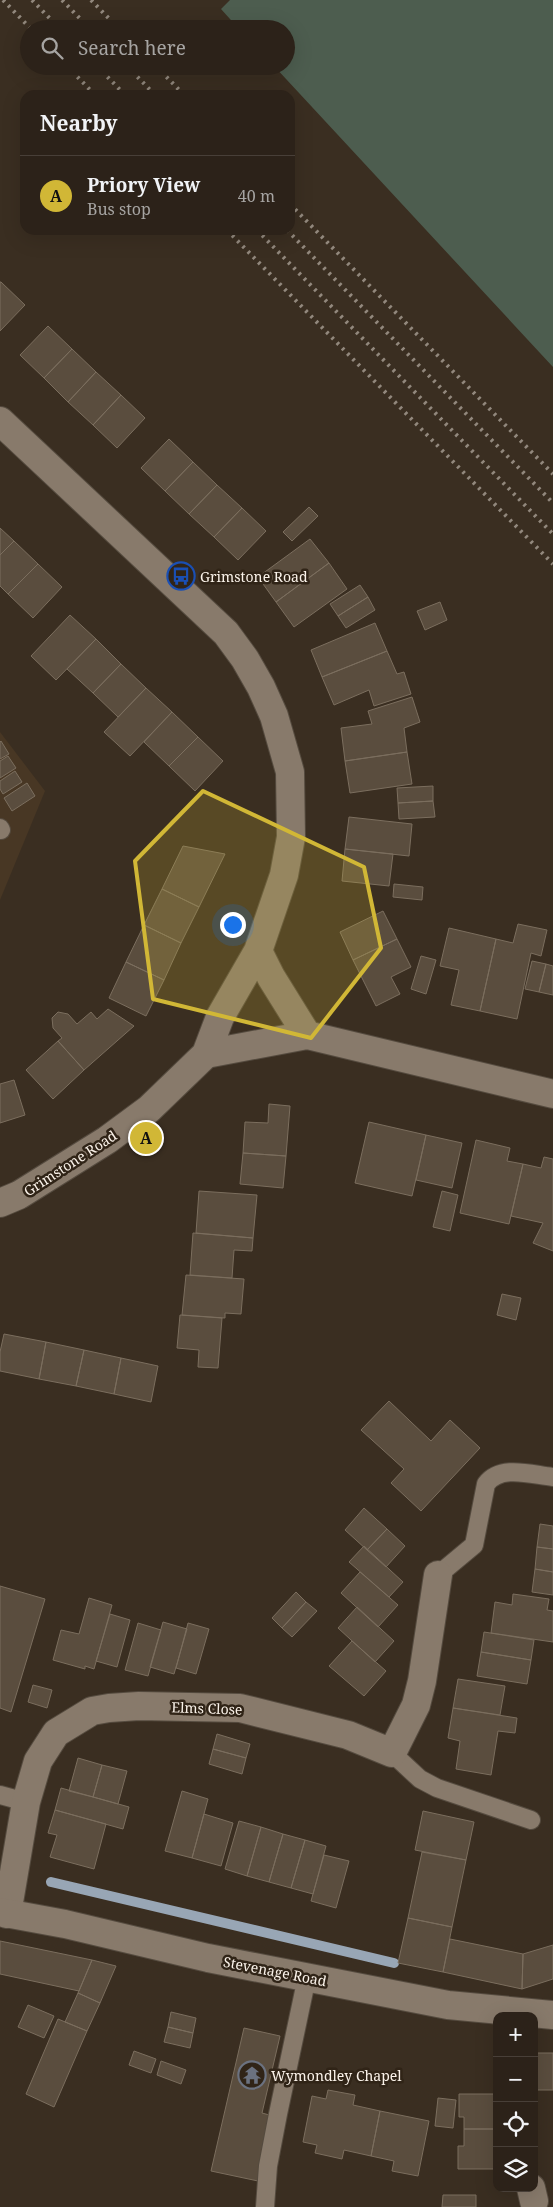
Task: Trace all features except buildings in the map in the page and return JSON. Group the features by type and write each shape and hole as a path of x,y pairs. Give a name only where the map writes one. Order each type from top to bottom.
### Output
{"street":[{"name":"Grimstone Road","path":"0,421 226,632 245,658 274,716 290,772 291,807 291,838 284,875 258,951 220,1017 206,1054 149,1109 107,1140 28,1191 0,1203"},
{"path":"258,951 271,978 307,1035"},
{"path":"206,1054 307,1035 553,1094"},
{"path":"392,1753 416,1704 422,1681 438,1575"},
{"name":"Elms Close","path":"3,1913 26,1802 38,1761 56,1733 92,1711 109,1708 197,1706 240,1708 348,1735 392,1753"},
{"name":"Stevenage Road","path":"3,1913 65,1924 208,1958 493,2014"},
{"name":"Stevenage Road","path":"538,2015 553,2015"}],"lane":[{"path":"438,1575 474,1545 486,1484 490,1478 508,1472 553,1478"},
{"path":"392,1753 420,1779 437,1788 530,1820"},
{"path":"0,1795 26,1802"},
{"path":"265,2207 268,2166 307,1977"}],"highlighted area":[{"path":"203,791 364,867 381,948 311,1038 153,999 135,861"}],"shaded area":[{"path":"0,732 45,791 0,900"}],"green space":[{"path":"230,0 553,0 553,367 282,75 295,75 295,20 231,20 221,9"}],"waterway":[{"path":"51,1882 394,1963"}],"railway":[{"path":"3,0 22,20"},
{"path":"32,0 51,20"},
{"path":"62,0 81,20"},
{"path":"91,0 110,20"},
{"path":"76,75 90,90"},
{"path":"106,75 120,90"},
{"path":"136,75 150,90"},
{"path":"165,75 179,90"},
{"path":"295,209 553,474"},
{"path":"232,235 553,564"},
{"path":"262,235 553,534"},
{"path":"292,235 553,503"}],"place":[{"name":"Grimstone Road","path":"181,576"},
{"name":"Priory View","path":"146,1138"},
{"name":"Wymondley Chapel","path":"252,2075"}]}
